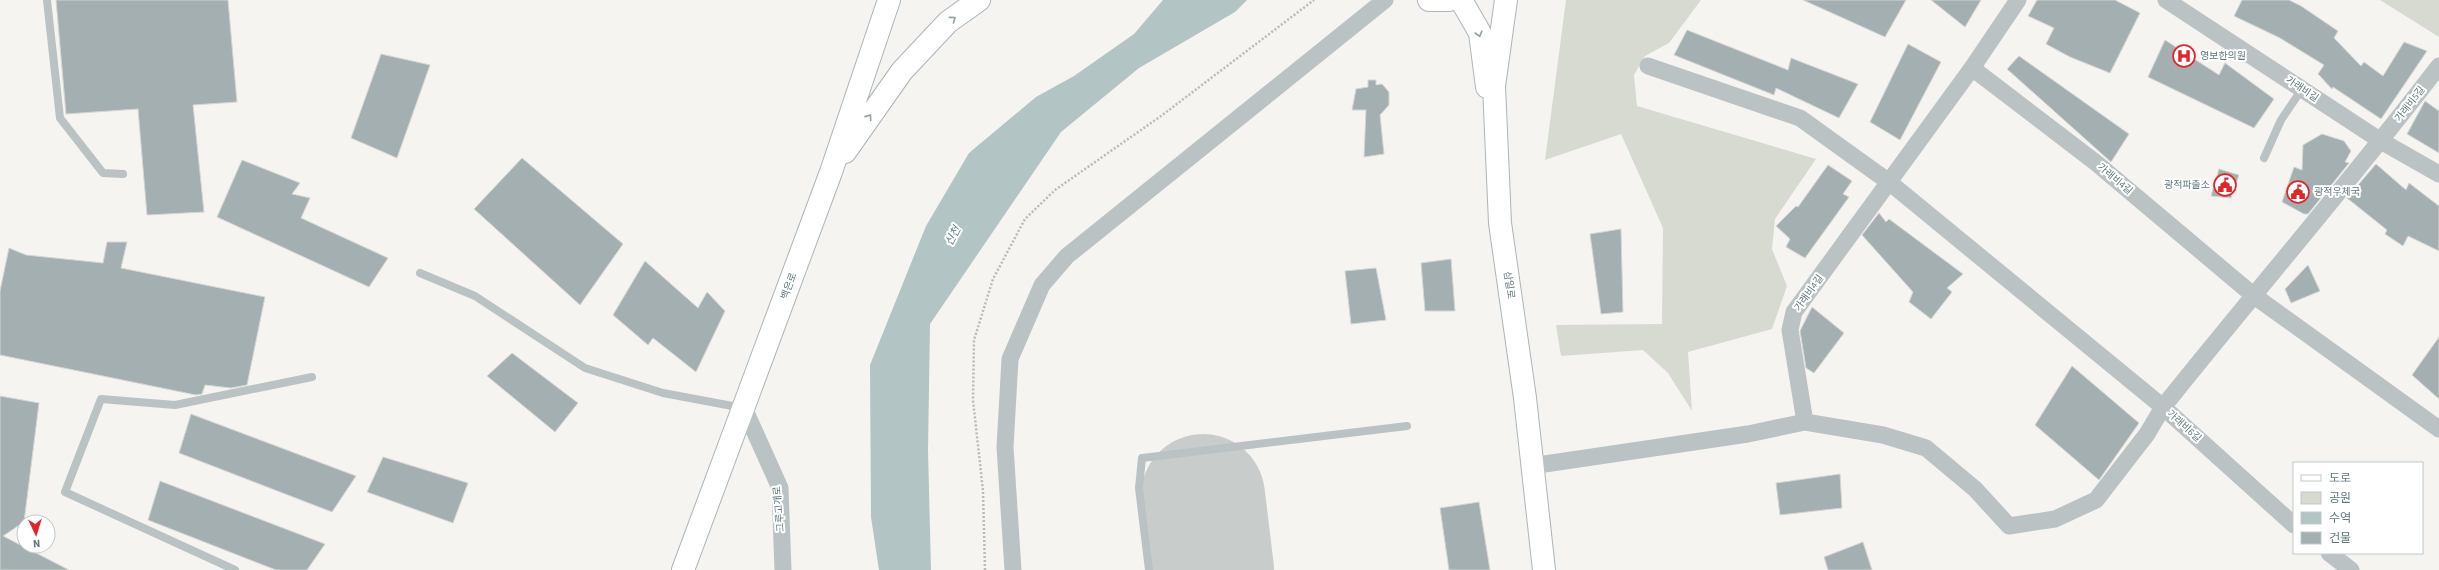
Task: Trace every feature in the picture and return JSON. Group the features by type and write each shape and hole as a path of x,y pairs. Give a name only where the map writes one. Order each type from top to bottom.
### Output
{"main road":[{"name":"백은로","path":"683,570 831,172 890,0"},
{"path":"831,172 902,71 948,22 979,0"},
{"path":"1429,0 1448,0"},
{"path":"1461,0 1480,33 1483,65 1496,136"},
{"name":"삼일로","path":"1506,0 1494,86 1500,223 1525,398 1531,466 1544,570"}],"street":[{"path":"1013,570 1006,447 1010,359 1042,285 1067,256 1385,0"},
{"name":"가래비4길","path":"1805,422 1790,330 1794,312 1972,68 2018,0"},
{"name":"가래비길","path":"2166,0 2381,141 2439,174"},
{"path":"1531,466 1748,434 1805,422 1883,435 1926,448 1975,489 2009,526 2055,519 2096,500 2147,434 2163,407 1889,182 1800,118 1648,66"},
{"name":"가래비5길","path":"2381,141 2439,66"},
{"name":"가래비4길","path":"1972,68 2095,162 2252,295"},
{"name":"가래비6길","path":"2293,524 2163,407 2252,295 2381,141"},
{"path":"2252,295 2439,430"},
{"name":"그루고개로","path":"744,408 780,488 783,570"},
{"path":"2330,554 2351,570"}],"lane":[{"path":"47,0 60,118 103,173 123,174"},
{"path":"2264,158 2281,120 2302,89"},
{"path":"420,273 475,296 585,368 663,393 744,408"},
{"path":"236,570 64,492 102,399 175,405 312,377"},
{"path":"1149,570 1140,488 1142,458 1407,426"}],"green space":[{"path":"1566,0 1701,0 1669,43 1645,56 1634,75 1637,106 1816,159 1775,219 1772,249 1787,286 1772,329 1688,352 1692,411 1668,373 1643,350 1561,356 1556,325 1662,324 1663,228 1621,134 1545,160"},
{"path":"2380,0 2439,0 2439,37"}],"water":[{"name":"신천","path":"1163,0 1247,0 1235,12 1139,68 1061,132 930,324 928,450 931,570 879,570 871,517 870,365 926,226 969,153 1036,97 1074,76 1134,34"}],"building":[{"path":"56,0 228,0 237,102 193,105 204,212 147,215 138,109 66,114"},
{"path":"1803,0 1906,0 1885,37"},
{"path":"1931,0 1981,0 1965,27"},
{"path":"2037,0 2115,0 2140,13 2110,73 2070,57 2046,44 2054,28 2028,16"},
{"path":"2242,0 2289,0 2301,6 2338,31 2334,38 2361,66 2364,62 2383,76 2404,42 2427,51 2381,119 2333,87 2332,89 2318,74 2324,65 2280,38 2234,16"},
{"path":"1687,30 1788,70 1791,58 1858,84 1839,118 1776,88 1774,95 1674,55"},
{"path":"2165,40 2219,75 2225,63 2274,99 2254,128 2148,77"},
{"path":"1908,44 1941,62 1900,140 1870,122"},
{"path":"381,54 430,65 397,158 351,138"},
{"path":"2019,56 2129,134 2111,162 2007,69"},
{"path":"1368,80 1376,80 1376,85 1382,84 1389,92 1389,105 1380,115 1384,154 1364,157 1366,110 1352,110 1356,89 1368,87"},
{"path":"2425,101 2439,111 2439,153 2407,134"},
{"path":"2322,134 2344,141 2351,151 2345,162 2349,163 2308,214 2304,214 2282,202 2294,167 2302,170 2303,145"},
{"path":"522,158 623,244 580,305 474,209"},
{"path":"242,160 300,183 292,194 310,198 301,218 388,258 369,287 217,217"},
{"path":"2376,164 2406,190 2409,183 2439,206 2439,251 2408,236 2403,246 2385,234 2387,230 2347,198"},
{"path":"1828,165 1852,181 1843,194 1849,197 1805,258 1786,247 1790,239 1776,226 1796,206 1798,207"},
{"name":"광적파출소","path":"2219,169 2239,175 2231,198 2211,196"},
{"path":"1879,213 1886,222 1889,219 1963,274 1947,288 1952,292 1931,319 1909,302 1913,292 1862,235"},
{"path":"1621,229 1623,312 1601,314 1590,234"},
{"path":"107,242 127,242 121,268 265,297 247,385 231,388 205,385 202,394 196,395 0,355 0,291 9,248 26,255 103,263"},
{"path":"1451,259 1455,311 1425,311 1421,263"},
{"path":"645,261 698,308 707,292 725,311 696,372 653,338 648,345 613,315"},
{"path":"2308,265 2320,291 2291,303 2285,289"},
{"path":"1376,268 1386,320 1351,324 1345,271"},
{"path":"1812,307 1844,333 1814,373 1806,368 1800,331"},
{"path":"2439,337 2439,399 2412,375"},
{"path":"512,353 578,403 555,432 487,376"},
{"path":"2072,366 2139,423 2099,480 2035,425"},
{"path":"0,396 39,403 25,514 16,514 16,527 3,536 16,543 16,554 38,554 69,570 0,570"},
{"path":"191,414 356,476 332,512 179,453"},
{"path":"383,457 468,483 453,523 367,492"},
{"path":"1840,474 1842,508 1780,515 1776,483"},
{"path":"160,481 325,544 307,570 276,570 148,520"},
{"path":"1479,502 1490,570 1449,570 1440,508"},
{"path":"1863,542 1872,570 1828,570 1824,557"}],"runway":[{"path":"1203,496 1212,570"}],"place":[{"name":"영보한의원","path":"2184,56"},
{"name":"광적파출소","path":"2225,185"},
{"name":"광적우체국","path":"2298,192"}]}
